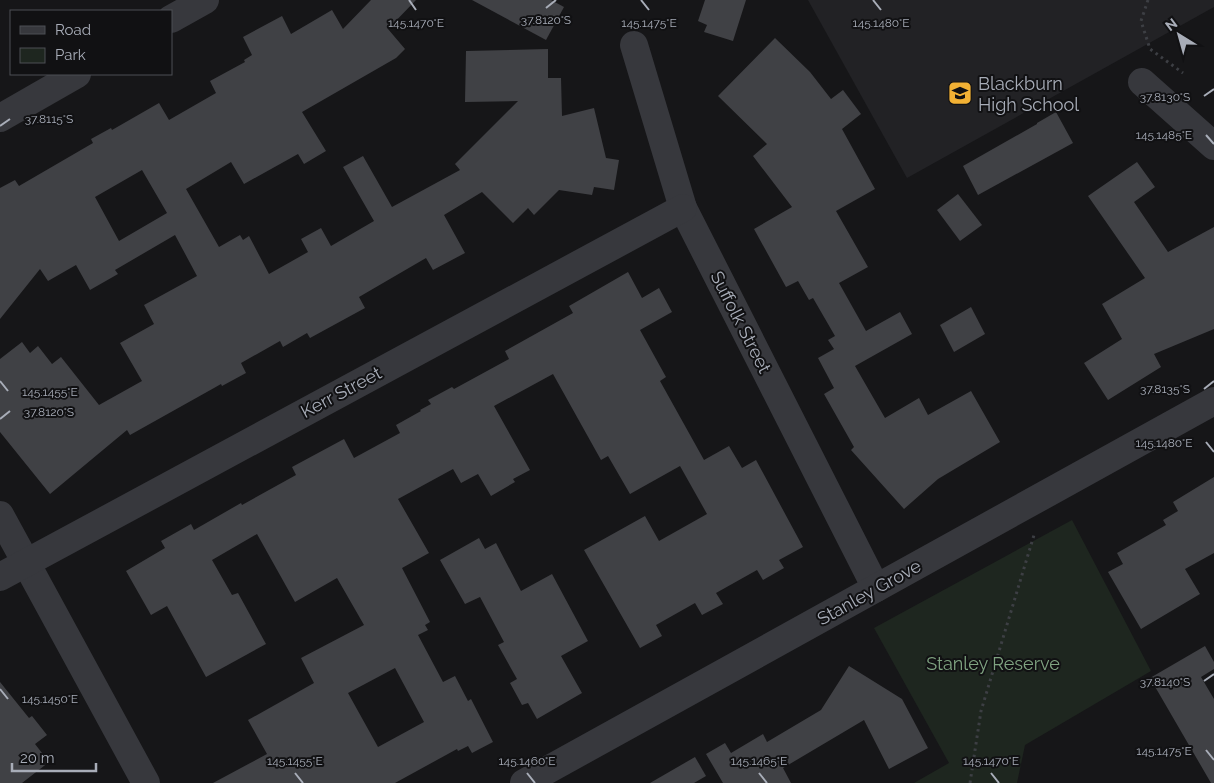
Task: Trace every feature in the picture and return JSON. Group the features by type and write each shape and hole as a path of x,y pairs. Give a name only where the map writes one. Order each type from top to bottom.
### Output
{"street":[{"path":"172,19 205,0"},
{"name":"Suffolk Street","path":"634,45 683,208 876,588"},
{"path":"0,118 75,75"},
{"path":"1142,82 1214,146"},
{"name":"Kerr Street","path":"0,577 683,208"},
{"name":"Stanley Grove","path":"524,783 1214,401"},
{"path":"0,515 146,783"}],"path":[{"path":"1148,0 1141,21 1150,49 1183,72"},
{"path":"970,783 982,711 1034,535"}],"shaded area":[{"name":"Blackburn High School","path":"808,0 1214,0 1214,7 907,178"}],"green space":[{"name":"Stanley Reserve","path":"1072,520 1151,671 1025,745 1017,783 914,783 949,763 874,628"}],"building":[{"path":"371,0 416,0 388,29 405,49 396,58 302,112 326,151 304,164 298,154 244,184 231,162 186,189 219,247 240,235 243,240 249,236 269,274 308,252 301,239 321,228 331,246 374,221 343,167 363,156 392,207 460,170 455,164 518,101 465,102 466,51 548,49 548,78 561,78 562,116 594,108 606,158 619,160 614,190 594,187 592,195 559,190 534,215 528,208 513,223 482,192 444,215 465,253 433,270 426,258 359,297 365,308 310,338 307,333 283,347 280,341 241,363 246,373 222,386 221,384 130,435 127,430 50,494 0,432 0,359 22,342 30,353 38,346 52,364 61,357 99,405 142,381 120,343 154,324 144,305 197,276 175,235 115,270 118,274 90,290 76,265 48,281 40,269 0,319 0,188 15,180 19,186 93,143 91,139 111,128 112,130 159,103 169,120 216,93 210,81 245,62 244,60 252,55 243,37 282,16 291,34 332,10 343,29","holes":["142,170 167,213 119,241 95,197"]},
{"path":"472,0 551,0 564,7 546,40"},
{"path":"705,0 746,0 733,41 704,32 707,25 698,21"},
{"path":"775,38 810,72 831,99 843,90 861,114 842,129 875,189 836,211 868,267 839,283 866,331 900,312 912,334 855,366 885,418 919,398 928,415 971,391 1000,442 938,479 904,509 851,450 854,447 824,394 834,388 818,358 834,349 828,340 835,336 813,298 809,300 798,281 786,287 754,229 792,207 753,156 767,144 718,96"},
{"path":"1056,112 1073,143 978,195 963,166"},
{"path":"1137,162 1155,187 1134,202 1168,252 1214,227 1214,329 1154,354 1161,367 1108,400 1084,363 1122,339 1102,304 1145,278 1088,196"},
{"path":"958,194 982,225 960,241 937,210"},
{"path":"628,272 642,298 659,288 672,312 640,330 666,377 660,381 704,460 729,446 742,468 756,460 803,547 779,560 784,568 763,580 757,570 716,593 723,604 702,615 695,603 656,625 662,636 640,648 584,550 645,516 659,541 707,514 680,466 630,494 608,456 601,460 553,374 494,406 530,470 513,479 515,482 491,496 478,474 461,483 453,469 398,499 429,553 402,568 430,622 425,625 428,630 418,635 443,682 455,676 468,701 471,699 493,742 472,753 468,746 458,751 457,749 395,783 213,783 267,754 248,720 314,683 301,658 364,625 337,578 295,602 257,534 212,560 232,595 238,593 266,644 206,677 167,606 151,615 126,571 165,548 161,541 191,524 194,530 296,475 292,467 344,439 354,458 400,433 396,425 431,404 428,400 452,387 454,389 509,359 505,351 573,313 569,306","holes":["395,668 424,722 378,747 348,693"]},
{"path":"971,307 985,334 954,352 940,325"},
{"path":"1214,477 1214,553 1185,569 1200,594 1141,629 1108,572 1123,564 1117,553 1166,525 1163,520 1178,511 1173,502"},
{"path":"479,538 485,549 496,543 521,591 552,574 588,641 561,656 582,693 537,719 528,703 522,705 510,683 517,679 498,645 504,642 480,597 465,604 440,560"},
{"path":"1205,646 1214,662 1214,669 1201,677 1214,699 1214,783 1211,783 1150,678"},
{"path":"849,666 902,699 928,748 889,769 864,720 783,768 791,783 723,783 706,754 725,743 731,753 763,734 767,742 821,710"},
{"path":"0,682 29,718 32,716 47,735 35,744 49,762 22,783 0,783"},
{"path":"695,757 706,776 694,783 650,783"}],"place":[{"name":"Blackburn High School","path":"960,93"}]}
